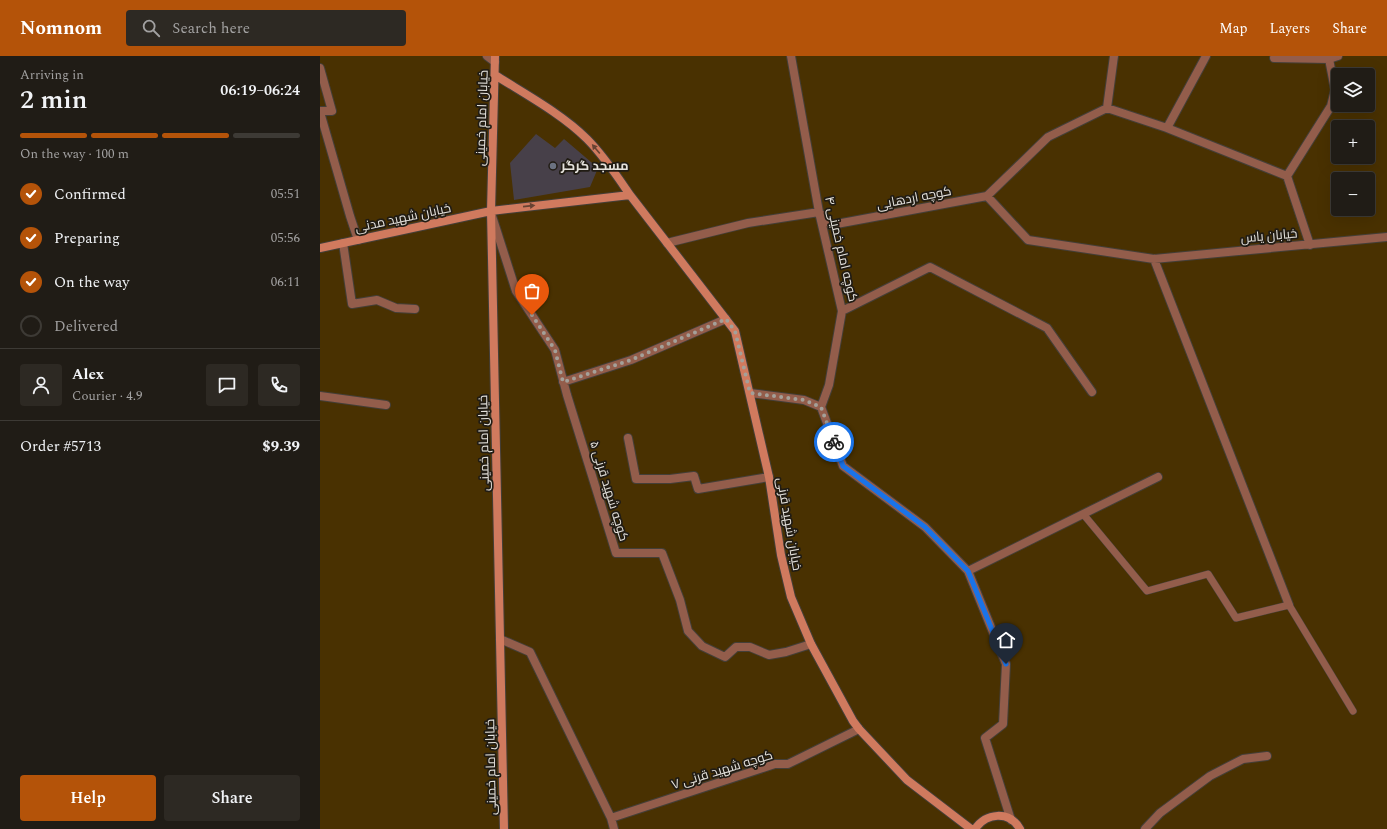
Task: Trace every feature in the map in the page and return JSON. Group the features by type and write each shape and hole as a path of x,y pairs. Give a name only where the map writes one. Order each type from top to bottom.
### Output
{"main road":[{"name":"خیابان امام خمینی","path":"496,59 491,211 504,829"},
{"name":"خیابان شهید قرنی","path":"495,75 544,106 587,139 608,164 630,195 735,331 769,478 781,555 791,597 811,644 853,721 859,729 907,780 971,829"},
{"name":"خیابان شهید مدنی","path":"320,248 491,211 630,195"},
{"path":"975,829 979,823 986,818 994,816 1003,816 1011,820 1020,829"}],"street":[{"path":"487,56 496,59"},
{"name":"کوچه امام خمینی ۴","path":"791,56 819,212 842,311 930,267 1047,328 1092,392"},
{"path":"1107,108 1114,56"},
{"path":"1167,128 1206,56"},
{"path":"1274,58 1329,59 1338,56"},
{"path":"1287,176 1331,106 1335,90 1329,59"},
{"path":"320,68 332,111 320,112 358,240"},
{"path":"1289,605 1154,259 1028,240 988,196 1048,137 1107,108 1167,128 1287,176 1310,245"},
{"name":"کوچه اردهایی","path":"819,212 831,225 988,196"},
{"name":"کوچه شهید قرنی ۵","path":"491,211 516,291 555,350 563,382 616,553 662,553 680,600 688,631 702,646 725,657 736,647 750,647 769,655 786,652 811,644"},
{"path":"667,243 748,223 819,212"},
{"name":"خیابان یاس","path":"1154,259 1387,237"},
{"path":"343,243 352,304 377,300 396,308 415,309"},
{"path":"842,311 829,385 821,407 843,466 925,527 968,571 1006,664 1003,724 985,738 1011,820"},
{"path":"563,382 631,360 726,319"},
{"path":"750,393 804,400 821,407"},
{"path":"320,396 386,405"},
{"path":"628,438 636,479 670,479 694,476 698,489 769,478"},
{"path":"968,571 1084,515 1158,477"},
{"path":"500,639 530,652 611,818 614,829"},
{"name":"کوچه شهید قرنی ۷","path":"611,818 775,764 788,764 859,729"},
{"path":"1145,829 1160,813 1210,776 1243,759 1268,756"}],"lane":[{"path":"1084,515 1147,591 1208,574 1236,618 1289,605 1353,711"}],"shaded area":[{"path":"320,56 1387,56 1387,829 320,829"}],"building":[{"name":"مسجد گرگر","path":"536,134 555,148 564,139 598,168 590,187 514,200 510,163"}],"way so far":[{"path":"532,315 555,350 563,382 631,360 726,319 735,331 750,393 804,400 821,407 834,442"}],"place":[{"name":"مسجد گرگر","path":"553,166"}],"route":[{"path":"834,442 843,466 925,527 968,571 1006,664"}]}
